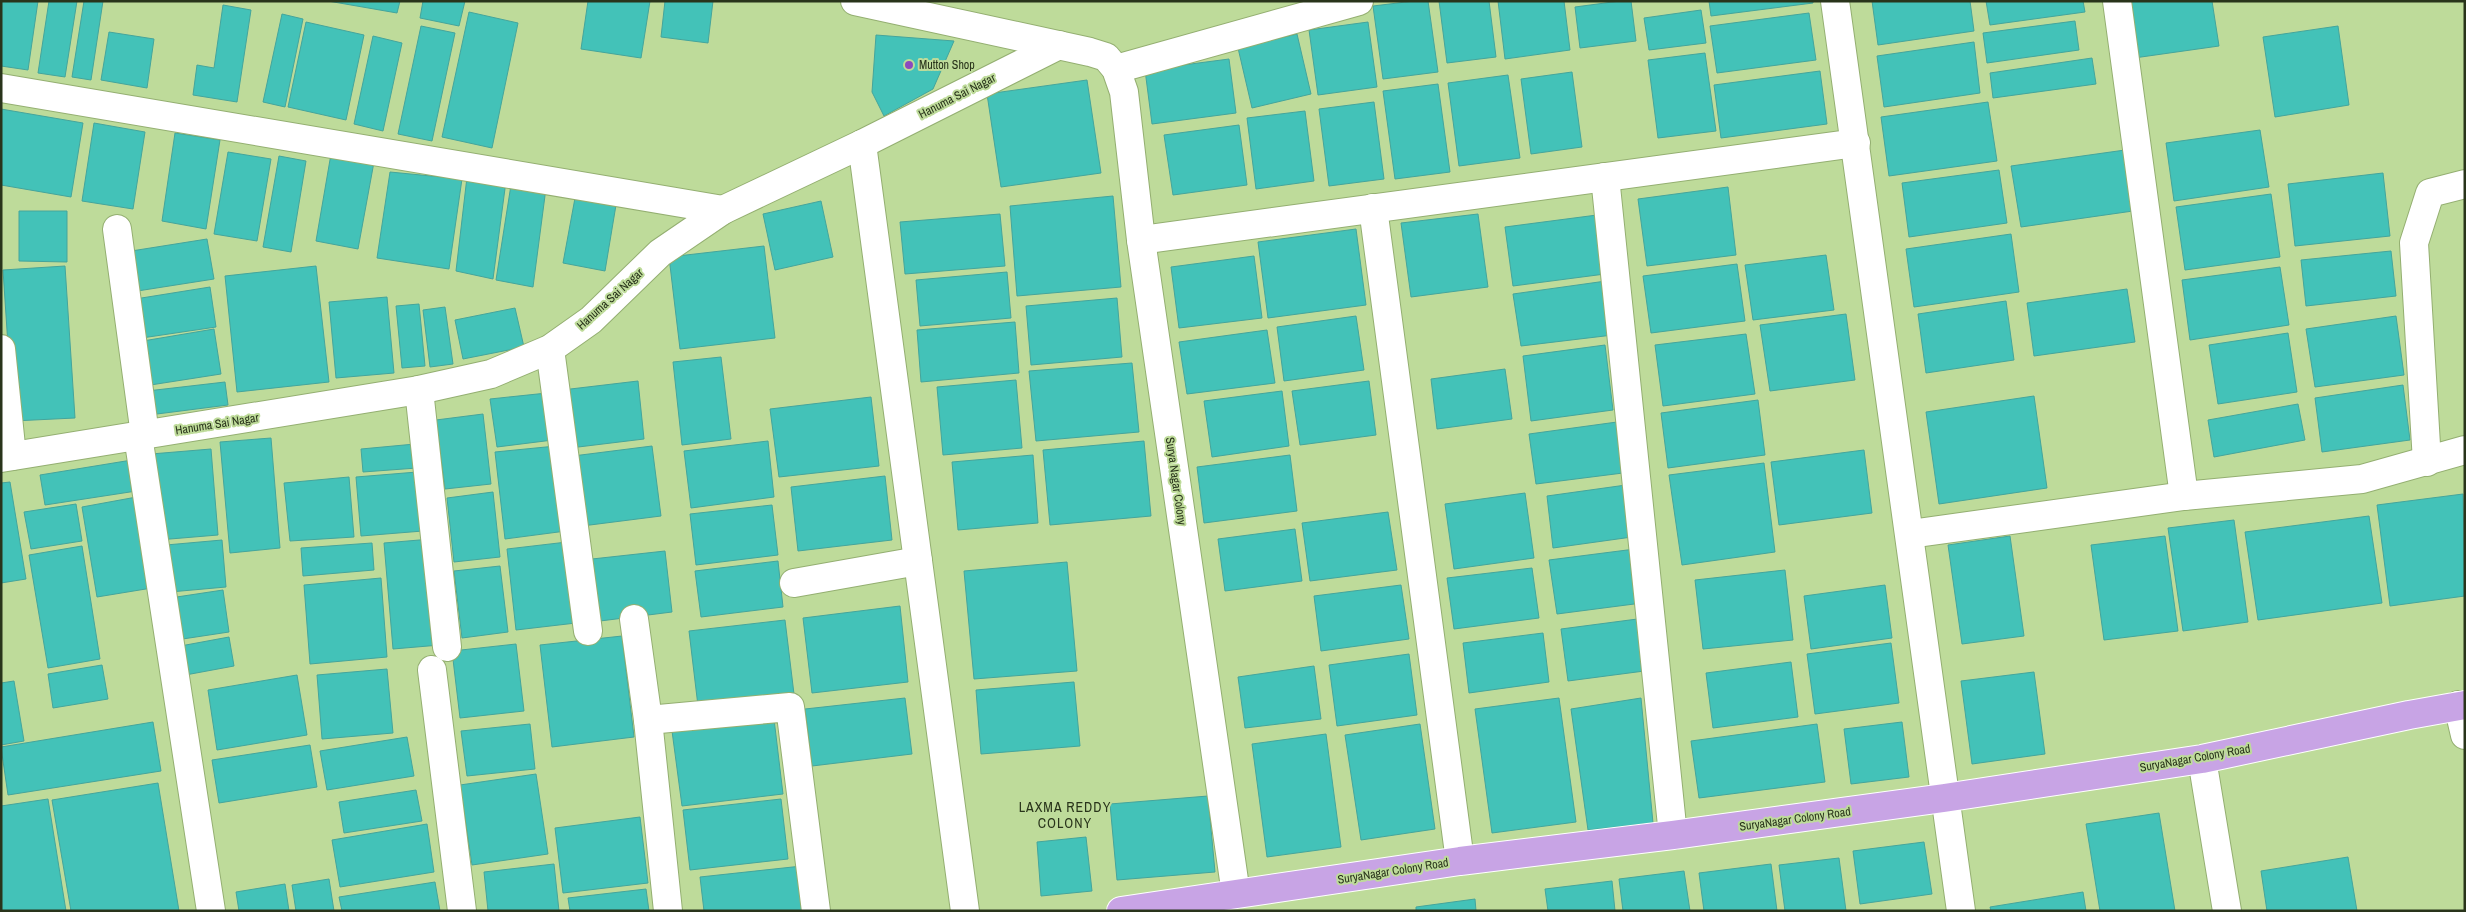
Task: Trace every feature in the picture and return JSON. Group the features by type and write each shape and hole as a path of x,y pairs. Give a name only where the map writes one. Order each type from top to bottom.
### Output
{"main road":[{"name":"SuryaNagar Colony Road","path":"1121,911 1153,908 1460,861 1674,835 1944,798 2202,759 2462,705"}],"street":[{"path":"855,1 1106,57 1116,69 1359,1"},
{"path":"1835,1 1910,534 1944,798 1962,911"},
{"path":"2117,1 2184,496"},
{"name":"Hanuma Sai Nagar","path":"7,457 420,390 491,374 550,349 591,320 660,253 724,210 862,144 1058,45"},
{"name":"Surya Nagar Colony","path":"1116,69 1124,92 1141,240 1236,894"},
{"path":"1,88 724,210"},
{"path":"1141,240 1856,143"},
{"path":"862,144 965,911"},
{"path":"1606,177 1674,835"},
{"path":"2427,462 2414,243 2430,193 2465,184"},
{"path":"1373,208 1460,861"},
{"path":"117,229 141,436 211,911"},
{"path":"1,349 7,457"},
{"path":"550,349 588,631"},
{"path":"420,390 447,647"},
{"path":"1910,534 2184,496 2362,479 2465,450"},
{"path":"794,583 918,561"},
{"path":"634,619 648,720 668,911"},
{"path":"432,670 462,911"},
{"path":"2462,705 2465,735"},
{"path":"648,720 790,707 816,911"},
{"path":"2202,759 2227,911"}],"building":[{"path":"1,1 38,1 28,70 1,66"},
{"path":"49,1 77,1 65,77 38,73"},
{"path":"84,1 103,1 91,80 72,77"},
{"path":"328,1 400,1 397,13"},
{"path":"423,1 465,1 459,26 420,18"},
{"path":"588,1 650,1 641,58 581,49"},
{"path":"665,1 713,1 708,43 661,37"},
{"path":"1428,1 1438,72 1383,79 1373,6"},
{"path":"1439,1 1489,1 1496,57 1447,63"},
{"path":"1498,1 1564,1 1570,50 1505,59"},
{"path":"1631,1 1636,41 1580,48 1575,7"},
{"path":"1709,1 1813,1 1813,3 1711,16"},
{"path":"1872,1 1970,1 1974,31 1878,45"},
{"path":"1986,1 2083,1 2085,12 1990,25"},
{"path":"2127,1 2212,1 2219,46 2134,58"},
{"path":"223,5 251,10 237,102 193,95 197,65 214,68"},
{"path":"1701,10 1706,43 1649,50 1644,18"},
{"path":"469,12 518,23 492,148 442,137"},
{"path":"1809,13 1816,60 1717,73 1710,26"},
{"path":"282,14 303,19 285,107 263,102"},
{"path":"2075,21 2079,50 1987,63 1983,33"},
{"path":"306,22 364,35 346,120 288,107"},
{"path":"1368,22 1377,87 1318,95 1309,30"},
{"path":"421,26 455,33 432,141 398,134"},
{"path":"2338,26 2349,105 2275,117 2263,37"},
{"path":"109,32 154,39 147,88 101,80"},
{"path":"1297,34 1311,94 1252,108 1238,48"},
{"name":"Mutton Shop","path":"876,35 954,41 933,89 884,116 872,92"},
{"path":"373,36 402,43 383,131 354,124"},
{"path":"1974,42 1980,93 1884,107 1877,56"},
{"path":"1705,53 1716,131 1658,138 1648,60"},
{"path":"2092,58 2096,84 1993,98 1990,73"},
{"path":"1229,59 1236,113 1152,124 1145,70"},
{"path":"1820,71 1827,124 1721,138 1714,85"},
{"path":"1572,72 1582,147 1531,154 1521,79"},
{"path":"1508,75 1520,158 1459,166 1448,83"},
{"path":"1087,80 1101,173 1001,187 987,94"},
{"path":"1438,84 1450,172 1395,179 1383,91"},
{"path":"1374,102 1384,179 1329,186 1319,109"},
{"path":"1988,102 1997,161 1889,176 1881,117"},
{"path":"1,109 83,123 71,197 1,185"},
{"path":"1305,111 1314,181 1256,189 1247,118"},
{"path":"94,123 145,132 133,209 82,201"},
{"path":"1239,125 1247,185 1173,195 1164,135"},
{"path":"2260,130 2269,187 2174,201 2166,143"},
{"path":"175,133 220,140 206,229 162,221"},
{"path":"2125,150 2133,211 2021,227 2011,166"},
{"path":"228,152 271,159 257,241 214,234"},
{"path":"331,154 374,162 358,249 316,241"},
{"path":"279,156 306,161 291,252 263,247"},
{"path":"1999,170 2007,223 1909,237 1902,183"},
{"path":"390,172 462,179 449,269 377,258"},
{"path":"2383,173 2390,236 2295,246 2288,184"},
{"path":"467,177 506,181 493,279 456,271"},
{"path":"511,185 546,188 533,287 496,280"},
{"path":"1728,187 1736,255 1647,266 1638,199"},
{"path":"2271,194 2280,257 2185,270 2176,207"},
{"path":"1113,196 1121,287 1017,296 1010,206"},
{"path":"575,198 616,205 605,271 563,263"},
{"path":"821,201 833,257 775,270 763,214"},
{"path":"19,211 67,211 67,262 19,261"},
{"path":"1000,214 1005,266 905,274 900,222"},
{"path":"1478,214 1488,287 1411,297 1401,223"},
{"path":"1597,215 1605,274 1513,286 1505,227"},
{"path":"1356,229 1366,305 1268,318 1258,242"},
{"path":"2011,234 2019,292 1914,307 1906,249"},
{"path":"207,239 214,279 131,292 125,252"},
{"path":"764,246 775,338 680,349 669,257"},
{"path":"2391,251 2396,296 2306,306 2301,260"},
{"path":"1826,255 1834,310 1753,320 1745,265"},
{"path":"1254,256 1262,318 1179,328 1171,267"},
{"path":"1737,264 1745,321 1651,333 1643,276"},
{"path":"65,266 75,418 13,421 3,270"},
{"path":"316,266 329,382 237,392 225,276"},
{"path":"2280,267 2289,325 2190,340 2182,280"},
{"path":"1007,272 1011,318 920,326 916,280"},
{"path":"1606,281 1613,335 1521,346 1513,294"},
{"path":"210,287 216,327 135,339 129,300"},
{"path":"2127,289 2135,342 2034,356 2027,303"},
{"path":"387,297 394,373 336,378 329,302"},
{"path":"1117,298 1122,357 1031,365 1026,306"},
{"path":"2006,301 2014,360 1926,373 1918,314"},
{"path":"419,304 425,366 402,368 396,306"},
{"path":"445,307 453,364 430,367 423,310"},
{"path":"515,308 524,347 463,359 455,320"},
{"path":"1846,314 1855,380 1770,391 1760,325"},
{"path":"1356,316 1364,370 1284,381 1277,327"},
{"path":"2396,316 2404,375 2315,387 2306,329"},
{"path":"1015,322 1019,373 921,382 917,330"},
{"path":"214,329 221,374 144,386 137,342"},
{"path":"1267,330 1275,383 1187,394 1179,342"},
{"path":"2288,333 2297,392 2218,404 2209,345"},
{"path":"1746,334 1755,394 1663,406 1655,345"},
{"path":"1605,345 1613,410 1531,421 1523,356"},
{"path":"721,357 731,439 682,445 673,362"},
{"path":"1132,363 1139,432 1036,441 1029,371"},
{"path":"1505,369 1512,419 1437,429 1431,379"},
{"path":"1016,380 1022,448 943,455 937,387"},
{"path":"638,381 644,439 570,448 562,390"},
{"path":"1369,381 1376,435 1300,445 1292,391"},
{"path":"225,382 228,405 149,415 147,391"},
{"path":"2403,385 2410,440 2322,452 2315,398"},
{"path":"1282,391 1289,446 1212,457 1204,401"},
{"path":"547,393 553,440 497,447 490,399"},
{"path":"2034,396 2047,488 1939,504 1926,412"},
{"path":"871,397 879,466 779,477 770,409"},
{"path":"1758,400 1765,455 1668,468 1661,413"},
{"path":"2298,404 2305,440 2214,457 2208,420"},
{"path":"483,414 491,484 445,489 436,420"},
{"path":"1617,422 1623,473 1536,484 1529,434"},
{"path":"271,438 280,548 230,553 220,442"},
{"path":"768,441 774,497 691,508 684,451"},
{"path":"1144,441 1151,516 1050,525 1043,450"},
{"path":"415,444 417,468 363,472 361,449"},
{"path":"556,446 566,531 505,539 495,452"},
{"path":"652,446 661,516 582,526 573,456"},
{"path":"211,449 218,535 158,540 151,454"},
{"path":"1864,450 1872,513 1779,525 1771,462"},
{"path":"1033,455 1038,523 958,530 952,462"},
{"path":"1290,455 1297,511 1204,523 1197,467"},
{"path":"138,459 143,490 45,505 40,475"},
{"path":"1764,463 1775,552 1682,565 1669,475"},
{"path":"417,472 423,531 361,536 356,477"},
{"path":"885,476 892,540 798,551 791,487"},
{"path":"349,477 354,537 290,541 284,483"},
{"path":"10,482 26,579 1,583 1,483"},
{"path":"1626,485 1632,537 1553,548 1547,496"},
{"path":"493,492 500,557 454,562 447,498"},
{"path":"1525,493 1534,558 1454,569 1445,504"},
{"path":"2463,494 2465,596 2390,606 2377,505"},
{"path":"142,496 158,587 97,597 82,507"},
{"path":"76,504 82,541 31,549 24,512"},
{"path":"772,505 778,555 696,565 690,514"},
{"path":"1388,512 1397,570 1310,581 1302,523"},
{"path":"2369,516 2382,603 2258,620 2245,532"},
{"path":"2234,520 2248,622 2183,631 2168,528"},
{"path":"1295,529 1302,581 1225,591 1218,539"},
{"path":"2010,536 2024,636 1962,644 1948,545"},
{"path":"2165,536 2178,631 2104,640 2091,545"},
{"path":"431,539 440,645 393,649 384,543"},
{"path":"222,540 226,587 170,592 166,545"},
{"path":"567,542 576,623 516,630 507,549"},
{"path":"372,543 374,570 303,576 301,548"},
{"path":"82,546 100,659 48,668 29,555"},
{"path":"1635,549 1642,603 1557,614 1549,560"},
{"path":"665,551 672,612 600,621 592,559"},
{"path":"778,561 783,607 701,617 695,571"},
{"path":"1067,562 1077,671 974,679 964,571"},
{"path":"500,566 508,632 462,638 454,571"},
{"path":"1532,568 1539,618 1454,629 1447,578"},
{"path":"1785,570 1793,640 1703,649 1695,580"},
{"path":"381,578 387,657 310,664 304,585"},
{"path":"1401,585 1409,639 1321,651 1314,596"},
{"path":"1885,585 1892,638 1811,649 1804,596"},
{"path":"223,590 229,632 176,640 170,598"},
{"path":"900,606 908,682 812,693 803,618"},
{"path":"1645,618 1652,670 1568,681 1561,629"},
{"path":"785,620 794,694 698,706 689,631"},
{"path":"1543,633 1549,682 1469,693 1463,643"},
{"path":"622,636 634,737 552,747 540,645"},
{"path":"229,637 234,666 180,676 175,647"},
{"path":"1891,643 1899,703 1815,714 1807,654"},
{"path":"516,644 524,711 460,718 452,651"},
{"path":"1409,654 1417,715 1337,726 1329,665"},
{"path":"1791,662 1798,717 1713,728 1706,673"},
{"path":"102,665 108,699 53,708 48,674"},
{"path":"1314,666 1321,719 1245,728 1238,677"},
{"path":"387,669 393,733 322,739 317,675"},
{"path":"2034,672 2045,754 1972,764 1961,681"},
{"path":"297,675 307,735 217,750 208,690"},
{"path":"14,681 24,741 1,745 1,683"},
{"path":"1074,682 1080,746 981,754 976,690"},
{"path":"905,698 912,754 812,766 805,709"},
{"path":"1559,698 1576,822 1492,833 1475,709"},
{"path":"1641,698 1653,823 1588,830 1571,709"},
{"path":"774,719 783,794 682,806 672,731"},
{"path":"153,722 161,771 8,795 1,747"},
{"path":"1902,722 1909,777 1851,784 1844,729"},
{"path":"530,724 535,769 467,776 461,731"},
{"path":"1420,724 1435,829 1361,840 1345,735"},
{"path":"1817,724 1825,782 1699,798 1691,741"},
{"path":"1326,734 1341,847 1267,857 1252,744"},
{"path":"407,737 414,776 327,790 320,751"},
{"path":"310,745 317,787 219,803 212,760"},
{"path":"536,774 548,854 472,865 460,785"},
{"path":"158,783 179,911 71,911 52,800"},
{"path":"416,790 422,821 344,833 339,802"},
{"path":"1208,796 1215,872 1117,880 1110,804"},
{"path":"48,799 66,911 1,911 1,806"},
{"path":"781,799 788,859 690,870 683,810"},
{"path":"2159,813 2175,911 2100,911 2086,824"},
{"path":"640,817 648,883 563,893 555,828"},
{"path":"427,824 434,872 340,887 332,840"},
{"path":"1086,837 1092,891 1041,896 1037,842"},
{"path":"1924,842 1932,894 1860,904 1853,851"},
{"path":"2348,857 2357,911 2267,911 2261,871"},
{"path":"1839,858 1846,911 1785,911 1779,865"},
{"path":"554,864 559,911 488,911 484,872"},
{"path":"1771,864 1777,911 1704,911 1699,873"},
{"path":"802,866 807,911 704,911 700,877"},
{"path":"1684,871 1690,911 1623,911 1619,879"},
{"path":"329,879 334,911 296,911 292,885"},
{"path":"1612,881 1615,911 1548,911 1545,889"},
{"path":"435,882 440,911 342,911 339,897"},
{"path":"285,884 289,911 239,911 236,892"},
{"path":"646,889 649,911 570,911 568,898"},
{"path":"2083,892 2086,911 1991,911 1990,907"},
{"path":"1475,899 1476,911 1416,911 1416,907"}],"place":[{"name":"Mutton Shop","path":"909,65"}],"district":[{"name":"LAXMA REDDY COLONY","path":"1065,816"}]}
